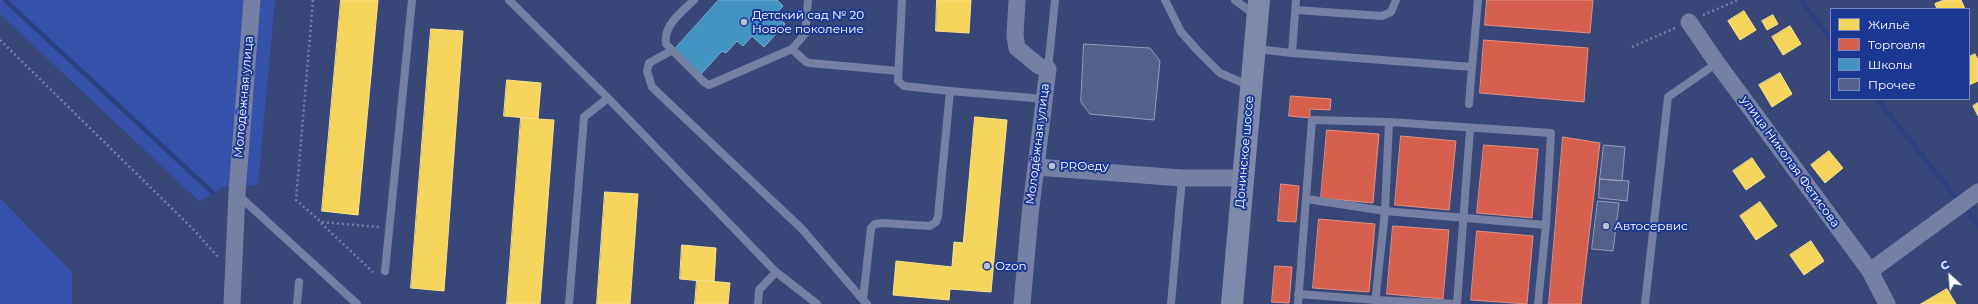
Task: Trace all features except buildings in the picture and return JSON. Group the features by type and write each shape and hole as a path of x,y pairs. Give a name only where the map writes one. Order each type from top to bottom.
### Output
{"main road":[{"name":"Донинское шоссе","path":"1232,304 1258,9"}],"street":[{"name":"Молодёжная улица","path":"232,304 236,193 252,0"},
{"name":"Молодёжная улица","path":"1017,0 1015,36 1017,48 1039,66 1048,69 1022,304"},
{"name":"улица Николая Фетисова","path":"1689,22 1717,63 1870,271 1886,304"},
{"path":"1036,167 1182,178 1242,178"},
{"path":"1870,271 1977,193"}],"lane":[{"path":"385,271 412,0"},
{"path":"510,0 608,98 776,272 817,304"},
{"path":"694,0 667,29 666,44 671,51 704,82 713,84 792,50 805,34 808,0"},
{"path":"902,0 898,81 904,86 1044,99"},
{"path":"1048,69 1056,0"},
{"path":"1165,0 1181,32 1199,52 1220,73 1251,86"},
{"path":"1235,0 1258,9"},
{"path":"1292,52 1296,0"},
{"path":"1296,10 1382,16 1391,12 1396,0"},
{"path":"1469,104 1478,0"},
{"path":"1254,49 1472,67"},
{"path":"792,50 806,62 810,63 898,71"},
{"path":"671,51 649,63 647,71 652,87 802,229 865,302"},
{"path":"1645,304 1668,97 1717,63"},
{"path":"865,302 871,228 875,224 882,223 923,227 930,226 936,222 938,216 950,91"},
{"path":"569,304 584,117 608,98"},
{"path":"1298,304 1312,120 1389,122 1470,129 1551,133 1546,225 1538,304"},
{"path":"1376,302 1385,211 1389,122"},
{"path":"1298,294 1376,302 1457,304 1462,217 1470,129"},
{"path":"1172,304 1182,178"},
{"path":"236,193 358,304"},
{"path":"1307,199 1385,211 1546,225"},
{"path":"758,304 759,290 776,272"},
{"path":"297,304 299,282"}],"path":[{"path":"313,0 296,200 378,276 385,271"},
{"path":"0,40 193,229 233,272"},
{"path":"320,222 389,228"}],"shaded area":[{"path":"0,0 275,0 258,185 223,187 200,202 0,14"},
{"path":"0,198 72,272 72,304 0,304"}],"waterway":[{"path":"5,0 213,193"},
{"path":"1801,0 1830,39"},
{"path":"1878,100 1978,225"}],"place":[{"name":"Детский сад № 20 Новое поколение","path":"744,22"},
{"name":"PROеду","path":"1052,166"},
{"name":"Автосервис","path":"1606,226"},
{"name":"Ozon","path":"987,266"}]}
